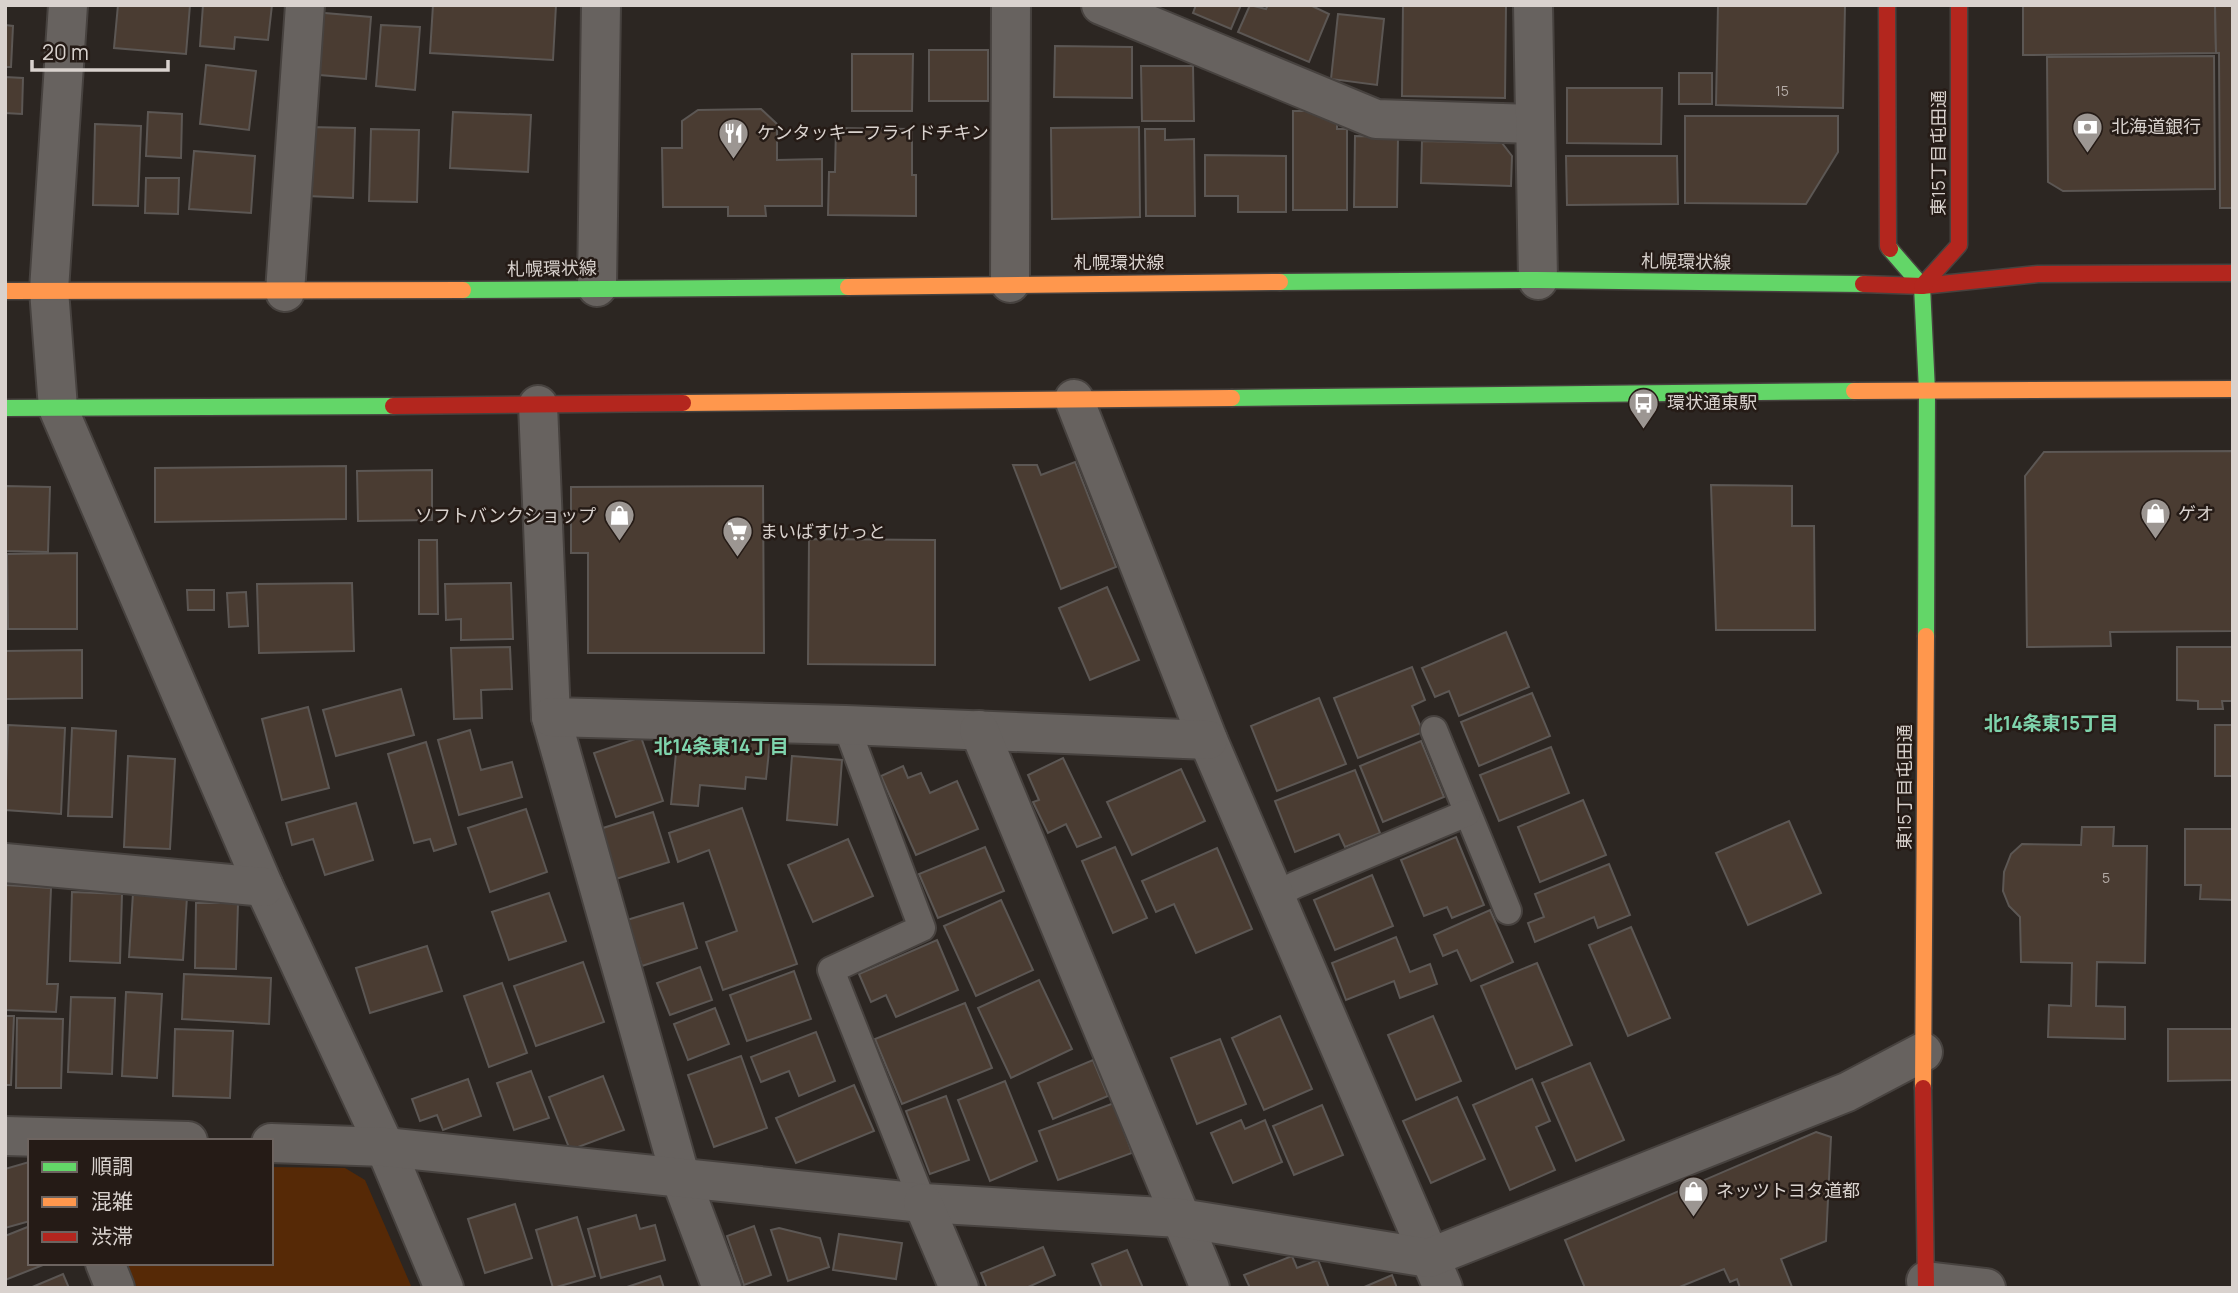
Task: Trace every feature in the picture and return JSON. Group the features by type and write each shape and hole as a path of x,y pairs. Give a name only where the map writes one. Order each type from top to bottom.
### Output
{"main road":[{"path":"1886,5 1888,246 1922,286"},
{"name":"東15丁目屯田通","path":"1926,1284 1923,1052 1927,391 1922,286 1959,245 1959,5"},
{"name":"札幌環状線","path":"5,291 285,292 1538,280 1922,286 2038,274 2233,273"},
{"path":"5,408 2233,389"}],"street":[{"path":"68,5 49,290 58,408 264,887 385,1147 444,1288"},
{"path":"285,292 305,5"},
{"path":"597,287 601,5"},
{"path":"1010,283 1012,5"},
{"path":"1101,5 1376,119 1535,124"},
{"path":"1533,5 1538,280"},
{"path":"1074,399 1208,740 1436,1273"},
{"path":"538,405 551,717 681,1179 722,1288"},
{"path":"551,717 846,725 1208,740"},
{"path":"979,730 1210,1288"},
{"path":"5,863 264,887"},
{"path":"273,1143 385,1147 923,1203 1180,1218 1436,1273 1847,1093 1923,1052"},
{"path":"5,1136 51,1139"},
{"path":"923,1203 959,1288"},
{"path":"106,1265 116,1288"},
{"path":"1926,1284 1986,1288"}],"lane":[{"path":"846,725 922,928 831,970 923,1203"},
{"path":"1434,730 1507,911"},
{"path":"1274,895 1468,813"}],"shaded area":[{"path":"273,1167 345,1168 365,1180 412,1288 137,1288 127,1265 273,1265"}],"building":[{"path":"118,5 190,5 186,54 114,48"},
{"path":"203,5 272,5 268,40 235,37 234,49 200,46"},
{"path":"433,5 556,5 553,60 430,53"},
{"path":"1196,5 1241,5 1231,29 1193,13"},
{"path":"1250,5 1266,9 1268,5 1310,5 1329,14 1309,62 1238,32"},
{"path":"1403,5 1506,5 1505,98 1402,96"},
{"path":"1718,5 1845,5 1843,108 1716,105"},
{"path":"2023,5 2215,5 2216,53 2023,55"},
{"path":"2215,5 2233,5 2233,208 2220,208 2219,53 2216,53"},
{"path":"313,12 371,17 366,79 308,74"},
{"path":"1338,14 1384,19 1377,85 1331,79"},
{"path":"5,25 13,26 11,67 5,67"},
{"path":"381,25 420,27 415,90 376,86"},
{"path":"1055,46 1132,47 1132,98 1054,97"},
{"path":"929,50 988,50 988,101 929,101"},
{"path":"852,54 913,54 912,111 852,111"},
{"path":"2214,56 2215,189 2063,191 2048,182 2047,57"},
{"path":"206,65 256,71 249,130 200,124"},
{"path":"1141,66 1193,66 1194,121 1142,121"},
{"path":"1679,73 1712,73 1712,104 1679,104"},
{"path":"5,77 23,78 22,114 5,113"},
{"path":"1567,88 1662,88 1661,144 1567,143"},
{"path":"761,109 777,124 777,160 822,159 822,206 765,206 766,216 728,216 728,207 663,207 662,148 682,148 682,121 698,110"},
{"path":"1293,111 1337,111 1337,129 1347,129 1347,210 1293,210"},
{"path":"148,112 182,114 181,158 146,156"},
{"path":"453,112 531,115 528,172 450,168"},
{"path":"1685,116 1838,116 1838,152 1806,204 1685,203"},
{"path":"95,124 141,126 138,206 93,205"},
{"path":"309,127 355,128 353,198 307,196"},
{"path":"1139,127 1140,217 1052,219 1051,128"},
{"path":"836,128 912,129 912,175 916,175 916,216 828,215 829,172 835,172"},
{"path":"371,129 419,130 417,202 369,201"},
{"path":"1145,129 1165,129 1165,140 1194,139 1195,216 1146,216"},
{"path":"1355,136 1398,137 1397,207 1354,207"},
{"path":"1422,141 1502,143 1512,156 1511,186 1421,183"},
{"path":"194,151 255,156 251,213 189,209"},
{"path":"1205,155 1286,156 1286,212 1238,212 1238,196 1205,196"},
{"path":"1566,156 1677,156 1678,204 1567,205"},
{"path":"146,178 179,178 178,214 145,213"},
{"path":"2233,451 2233,631 2110,632 2111,646 2027,647 2025,476 2044,452"},
{"path":"1075,462 1116,567 1061,589 1013,465 1037,465 1041,475"},
{"path":"346,466 346,519 155,522 155,468"},
{"path":"432,470 432,520 358,521 357,471"},
{"path":"1711,485 1792,486 1792,526 1814,526 1815,630 1716,630"},
{"path":"5,486 50,487 48,552 5,551"},
{"path":"763,486 764,653 588,653 588,553 571,553 571,487"},
{"path":"809,539 935,540 935,665 808,664"},
{"path":"419,540 437,540 438,614 419,614"},
{"path":"77,553 77,629 8,629 7,554"},
{"path":"352,583 354,651 259,653 257,584"},
{"path":"511,583 513,639 461,640 461,619 446,620 445,584"},
{"path":"1107,587 1139,660 1090,680 1059,608"},
{"path":"187,590 214,590 214,610 188,610"},
{"path":"246,592 248,626 229,627 227,593"},
{"path":"1506,632 1529,687 1459,716 1449,691 1435,697 1422,668"},
{"path":"510,647 512,689 481,690 482,718 454,719 451,648"},
{"path":"2177,647 2233,647 2233,701 2222,701 2223,709 2198,709 2198,701 2177,700"},
{"path":"82,650 82,698 6,699 5,651"},
{"path":"1412,667 1425,700 1412,706 1423,732 1358,758 1334,698"},
{"path":"401,689 414,735 336,756 323,710"},
{"path":"1532,693 1550,736 1479,766 1461,722"},
{"path":"1319,698 1346,764 1277,791 1251,726"},
{"path":"308,707 329,788 282,800 262,719"},
{"path":"8,725 65,728 61,814 5,810"},
{"path":"2215,725 2233,725 2233,776 2215,776"},
{"path":"72,728 116,731 112,817 68,816"},
{"path":"470,730 481,770 512,762 522,797 459,815 438,740"},
{"path":"678,733 770,742 766,779 746,777 745,789 700,785 698,806 671,804"},
{"path":"641,737 663,801 616,817 594,753"},
{"path":"1421,741 1444,797 1383,822 1360,766"},
{"path":"426,742 456,844 434,851 430,839 414,843 388,754"},
{"path":"1551,747 1569,793 1499,821 1480,775"},
{"path":"128,756 175,759 170,849 124,847"},
{"path":"792,756 842,760 837,825 787,820"},
{"path":"1063,758 1101,837 1077,847 1066,824 1048,833 1033,802 1039,800 1028,775"},
{"path":"903,766 908,778 921,773 930,793 957,781 978,829 916,855 881,776"},
{"path":"1181,769 1205,821 1132,855 1107,802"},
{"path":"1355,770 1380,833 1345,847 1339,834 1295,852 1275,801"},
{"path":"1583,800 1606,855 1540,882 1518,827"},
{"path":"356,803 373,860 325,875 313,839 292,845 286,823"},
{"path":"742,808 797,964 723,990 706,942 737,931 709,850 678,862 669,833"},
{"path":"526,809 547,872 490,892 468,828"},
{"path":"653,812 669,862 616,879 600,829"},
{"path":"1789,821 1821,893 1748,925 1716,853"},
{"path":"2082,827 2114,827 2113,846 2147,846 2145,963 2097,962 2096,1006 2125,1007 2125,1039 2048,1037 2049,1005 2071,1006 2072,963 2021,962 2020,917 2009,906 2003,891 2004,872 2011,854 2022,844 2081,845"},
{"path":"2185,829 2233,829 2233,900 2200,899 2201,885 2185,885"},
{"path":"1456,837 1484,905 1452,918 1447,907 1424,916 1401,860"},
{"path":"848,839 873,896 813,922 788,865"},
{"path":"985,847 1004,891 938,918 919,874"},
{"path":"1115,847 1147,918 1113,933 1082,861"},
{"path":"1217,848 1252,929 1196,953 1174,904 1156,912 1142,881"},
{"path":"1609,864 1630,915 1598,928 1594,917 1535,942 1528,923 1544,917 1535,894"},
{"path":"1372,875 1393,926 1335,950 1314,900"},
{"path":"5,885 51,888 47,984 58,984 56,1012 5,1010"},
{"path":"72,892 122,894 120,963 70,961"},
{"path":"133,893 187,897 183,960 129,957"},
{"path":"549,893 566,941 509,960 492,912"},
{"path":"1001,900 1033,970 976,996 944,926"},
{"path":"196,903 238,903 236,969 195,968"},
{"path":"683,903 697,948 642,966 627,920"},
{"path":"1490,910 1513,962 1471,981 1457,950 1443,956 1434,935"},
{"path":"1631,927 1670,1018 1628,1036 1589,945"},
{"path":"1396,937 1410,972 1430,964 1437,984 1400,998 1394,981 1346,1000 1332,963"},
{"path":"937,940 958,990 896,1017 886,995 871,1002 859,974"},
{"path":"427,946 442,991 370,1013 356,968"},
{"path":"583,962 604,1022 536,1046 514,986"},
{"path":"1537,963 1572,1045 1516,1069 1481,986"},
{"path":"700,967 712,1000 670,1015 657,983"},
{"path":"794,971 811,1019 747,1041 730,995"},
{"path":"184,974 271,978 269,1024 182,1019"},
{"path":"1039,980 1072,1049 1011,1078 978,1008"},
{"path":"502,983 527,1053 489,1067 464,996"},
{"path":"126,992 162,994 157,1078 122,1076"},
{"path":"71,997 115,998 112,1074 68,1072"},
{"path":"965,1003 992,1068 902,1104 875,1039"},
{"path":"715,1008 729,1044 688,1060 674,1024"},
{"path":"5,1016 14,1016 11,1085 5,1085"},
{"path":"1280,1016 1312,1089 1264,1110 1232,1038"},
{"path":"1433,1016 1461,1081 1416,1100 1388,1035"},
{"path":"17,1018 63,1019 61,1088 16,1088"},
{"path":"175,1029 233,1031 230,1098 173,1096"},
{"path":"2168,1029 2233,1029 2233,1080 2168,1081"},
{"path":"816,1032 835,1081 799,1096 789,1071 761,1082 751,1057"},
{"path":"1220,1039 1246,1104 1197,1124 1171,1058"},
{"path":"741,1056 767,1128 714,1147 688,1075"},
{"path":"1093,1060 1108,1096 1053,1119 1038,1083"},
{"path":"1590,1063 1624,1140 1576,1161 1542,1083"},
{"path":"531,1071 549,1118 514,1130 497,1083"},
{"path":"603,1076 624,1130 570,1150 549,1097"},
{"path":"468,1079 481,1116 443,1130 437,1115 420,1121 412,1099"},
{"path":"1532,1079 1550,1121 1536,1127 1555,1170 1510,1190 1473,1105"},
{"path":"1005,1081 1037,1161 990,1181 958,1100"},
{"path":"854,1085 874,1131 796,1163 776,1118"},
{"path":"946,1096 969,1160 930,1174 906,1111"},
{"path":"1457,1097 1485,1159 1431,1183 1403,1121"},
{"path":"1114,1103 1132,1153 1058,1180 1039,1131"},
{"path":"1322,1105 1343,1155 1294,1175 1273,1126"},
{"path":"1241,1120 1245,1129 1265,1120 1282,1162 1233,1183 1211,1133"},
{"path":"1816,1132 1831,1137 1826,1241 1781,1259 1792,1287 1740,1288 1737,1279 1730,1282 1724,1269 1677,1288 1585,1288 1565,1240"},
{"path":"28,1162 28,1222 5,1228 5,1169"},
{"path":"515,1204 532,1258 485,1273 468,1219"},
{"path":"636,1215 640,1229 655,1225 665,1260 601,1278 588,1229"},
{"path":"577,1217 595,1276 553,1288 536,1230"},
{"path":"754,1226 771,1275 744,1285 727,1236"},
{"path":"28,1227 28,1265 43,1265 5,1280 5,1236"},
{"path":"779,1228 820,1238 829,1267 788,1281 771,1230"},
{"path":"839,1234 902,1243 896,1279 833,1270"},
{"path":"1043,1247 1055,1275 1026,1288 987,1288 981,1273"},
{"path":"1127,1250 1143,1288 1102,1288 1092,1264"},
{"path":"1292,1256 1297,1268 1318,1260 1329,1288 1250,1288 1244,1275"},
{"path":"63,1274 69,1288 30,1288"},
{"path":"1392,1275 1397,1288 1362,1288"},
{"path":"660,1276 664,1288 624,1288"}],"traffic: fast":[{"path":"1890,249 1922,286 1927,391 1926,636"},
{"path":"1280,282 1538,280 1863,284"},
{"path":"463,290 848,287"},
{"path":"1232,398 1854,391"},
{"path":"5,408 393,406"}],"traffic: slow":[{"path":"848,287 1280,282"},
{"path":"5,291 463,290"},
{"path":"1854,391 2233,389"},
{"path":"683,403 1232,398"},
{"path":"1923,1088 1926,636"}],"traffic: jam":[{"path":"1887,5 1890,249"},
{"path":"1922,286 1959,245 1959,5"},
{"path":"1863,284 1922,286 2038,274 2233,273"},
{"path":"393,406 683,403"},
{"path":"1923,1088 1926,1288"}],"place":[{"name":"北海道銀行","path":"2088,154"},
{"name":"ケンタッキーフライドチキン","path":"734,160"},
{"name":"環状通東駅","path":"1644,430"},
{"name":"ゲオ","path":"2155,541"},
{"name":"ソフトバンクショップ","path":"619,543"},
{"name":"まいばすけっと","path":"737,559"},
{"name":"ネッツトヨタ道都","path":"1693,1218"}],"district":[{"name":"北14条東15丁目","path":"2051,723"},
{"name":"北14条東14丁目","path":"721,746"}]}
